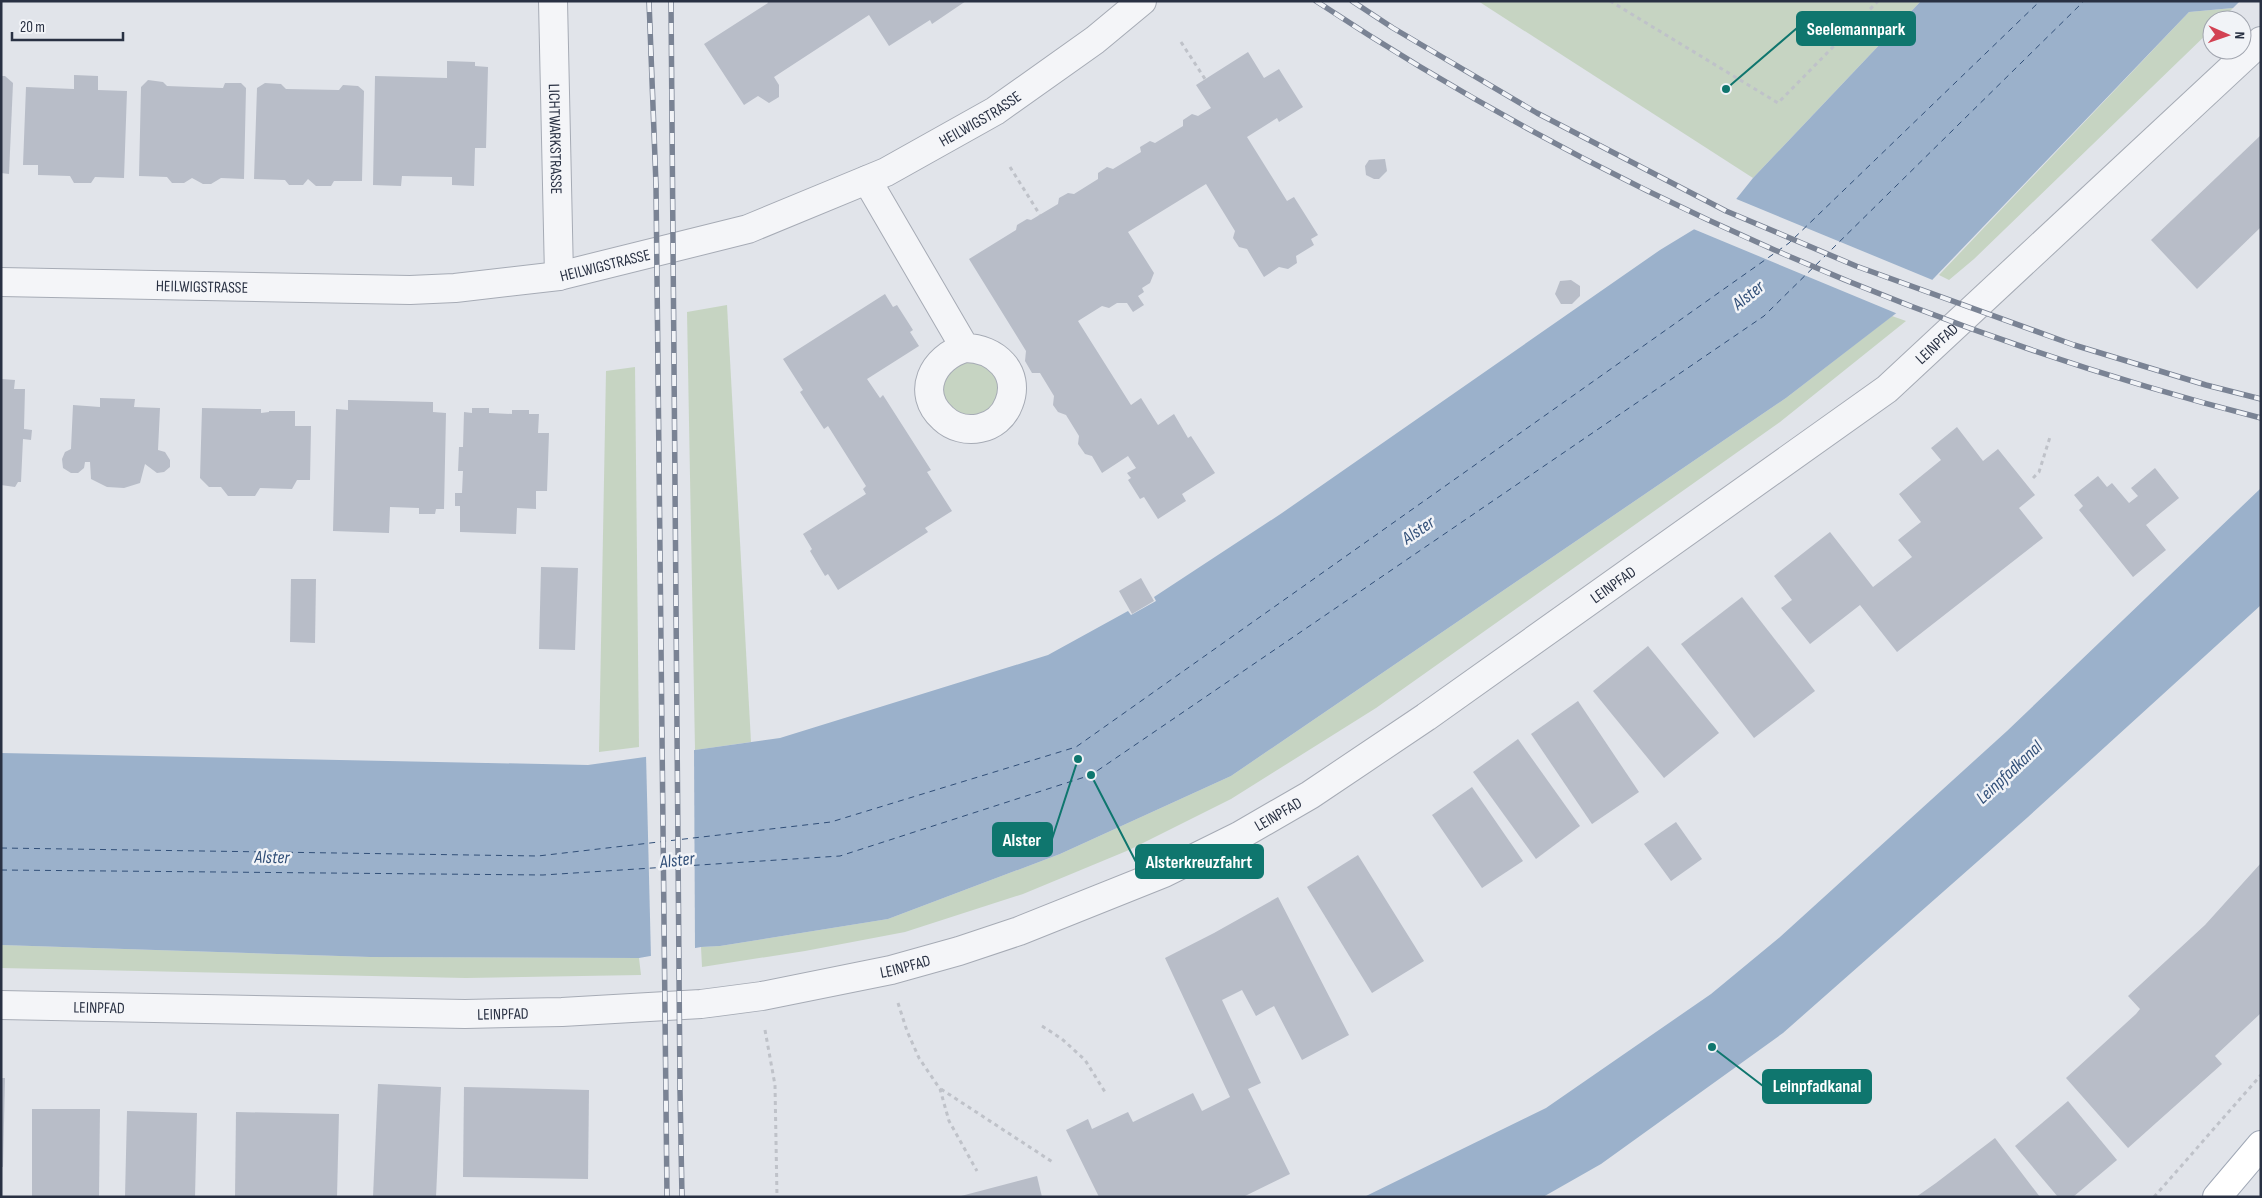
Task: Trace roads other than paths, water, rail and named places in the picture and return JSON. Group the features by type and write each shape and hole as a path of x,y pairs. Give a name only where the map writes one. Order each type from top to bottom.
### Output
{"main road":[{"path":"2217,1197 2261,1145"}],"street":[{"name":"LICHTWARKSTRASSE","path":"552,1 559,276"},
{"name":"HEILWIGSTRASSE","path":"1,282 410,290 455,288 559,276 748,230 867,180 995,111 1096,40 1142,1"},
{"name":"LEINPFAD","path":"1,1005 464,1014 562,1012 701,1004 762,996 891,970 1019,931 1164,872 1239,836 1310,795 1426,717 1887,389 2261,41"},
{"path":"867,180 965,348"}],"water":[{"path":"1921,1 2240,1 2233,8 2189,12 1912,301 1786,398 1231,776 1060,854 888,919 639,958 370,957 1,945 1,753 588,765 780,738 1048,655 1128,611 1131,615 1156,601 1154,597 1282,513 1660,250 1729,208 1753,178"},
{"path":"2261,488 2261,605 2028,817 1783,1033 1601,1164 1543,1197 1364,1197 1546,1108 1711,994 1780,937 2007,731"}],"railway":[{"path":"649,1 656,185 667,1197"},
{"path":"671,1 682,1197"},
{"path":"1316,1 1425,69 1537,134 1653,193 1771,248 1892,299 2014,344 2137,384 2261,418"},
{"path":"1352,1 1393,28 1537,113 1726,211 1856,266 2074,345 2206,385 2261,399"}],"place":[{"name":"Seelemannpark","path":"1726,89"},
{"name":"Alster","path":"1078,759"},
{"name":"Alsterkreuzfahrt","path":"1091,775"},
{"name":"Leinpfadkanal","path":"1712,1047"}]}
